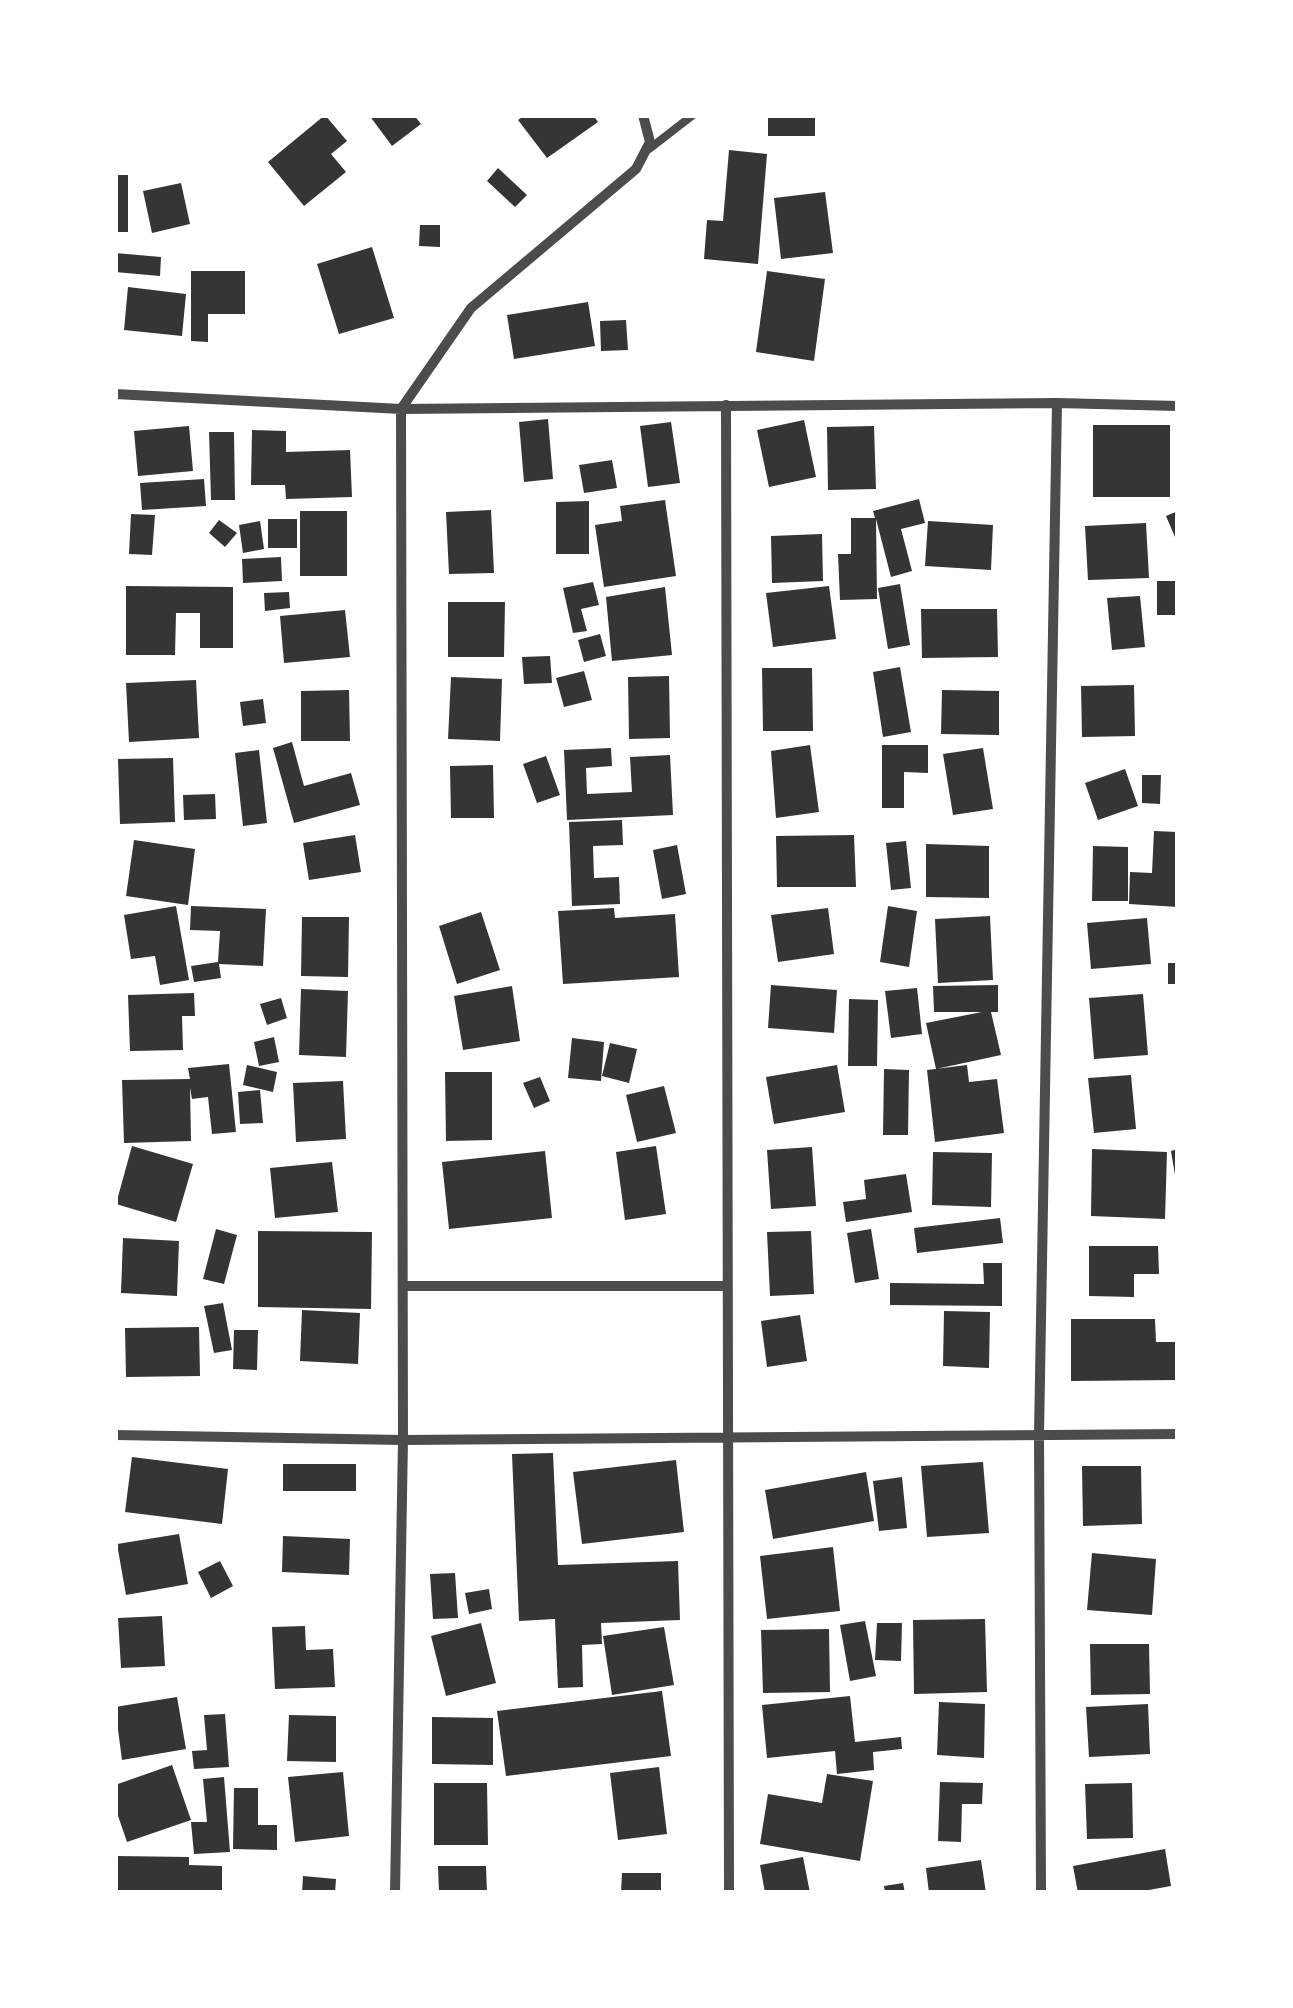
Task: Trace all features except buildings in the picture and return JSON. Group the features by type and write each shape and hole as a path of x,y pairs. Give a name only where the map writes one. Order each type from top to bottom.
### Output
{"street":[{"path":"395,1893 403,1440 401,409 470,308 618,186 650,150 642,115"},
{"path":"115,394 401,409 1057,403 1178,406"},
{"path":"1042,1893 1039,1434 1057,403"},
{"path":"726,405 729,1893"},
{"path":"403,1286 726,1286"},
{"path":"115,1435 403,1440 1178,1434"}],"lane":[{"path":"650,150 693,115"}]}
